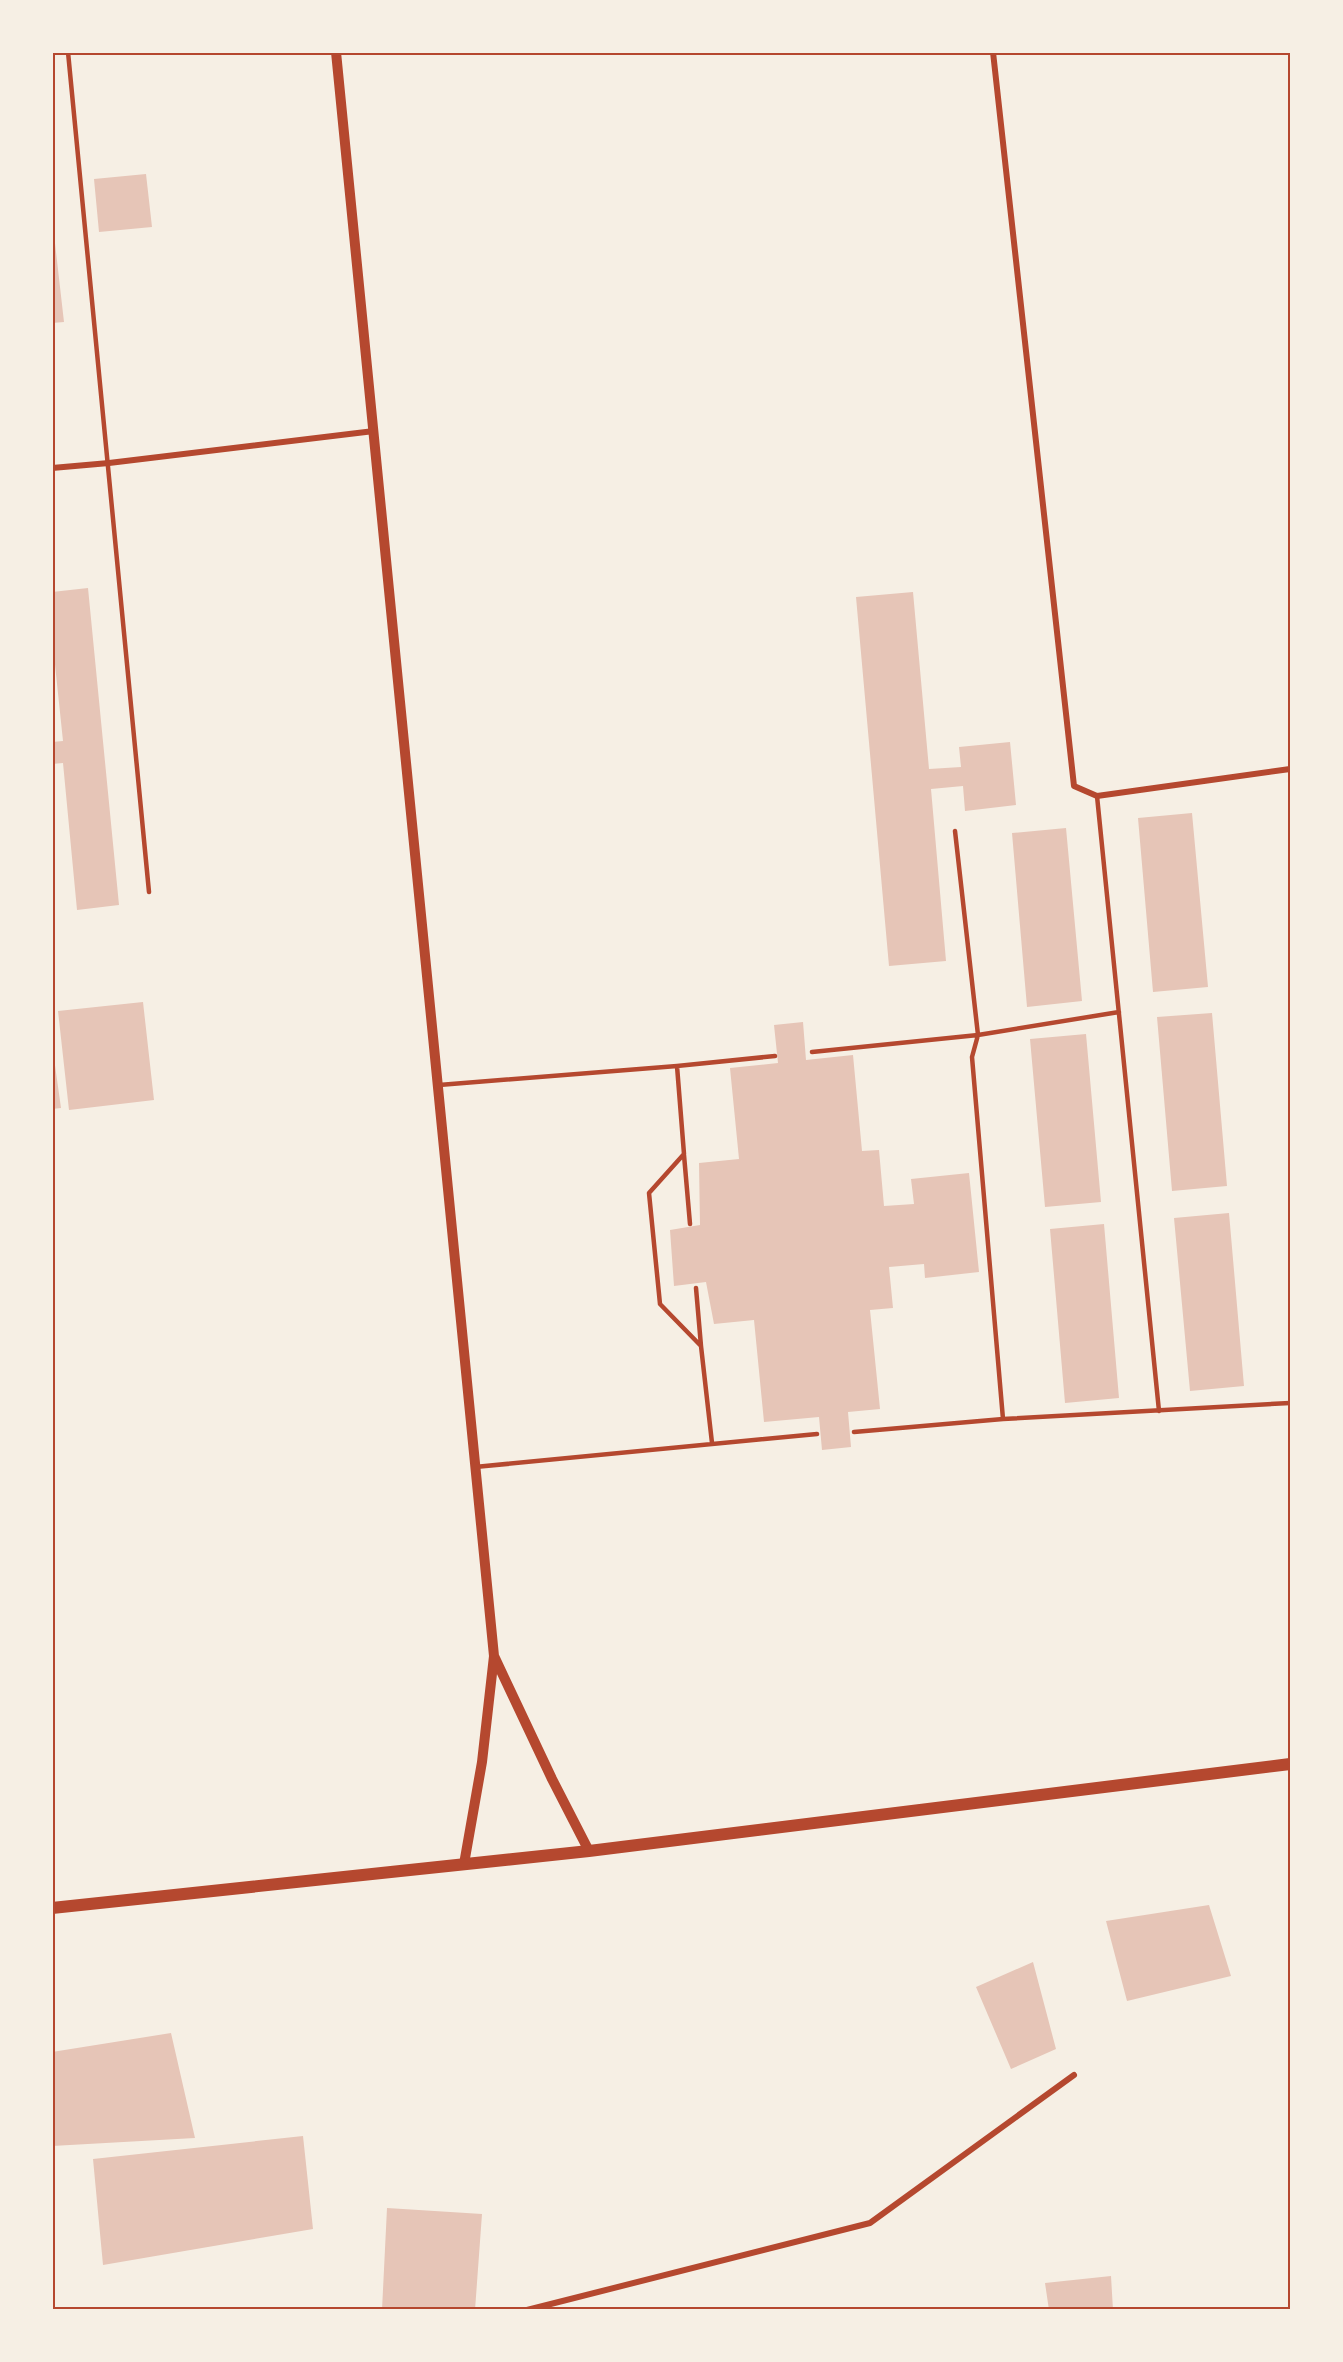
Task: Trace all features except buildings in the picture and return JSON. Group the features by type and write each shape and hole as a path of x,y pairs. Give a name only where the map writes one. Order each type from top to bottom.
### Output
{"main road":[{"path":"52,1908 590,1851 1290,1764"}],"street":[{"path":"336,52 436,1086 494,1656 482,1762 464,1864"},
{"path":"993,52 1074,786 1097,796 1290,769"},
{"path":"52,468 109,464 374,431"},
{"path":"494,1656 552,1779 590,1851"},
{"path":"527,2310 870,2223 1074,2075"}],"lane":[{"path":"68,52 149,892"},
{"path":"1097,796 1159,1411"},
{"path":"955,831 978,1035 972,1057 1003,1419"},
{"path":"812,1052 978,1035 1119,1012"},
{"path":"436,1086 775,1056"},
{"path":"677,1066 690,1224"},
{"path":"684,1154 649,1193 660,1304 701,1346"},
{"path":"696,1288 712,1443"},
{"path":"854,1432 1003,1419 1290,1403"},
{"path":"475,1467 817,1434"}]}
